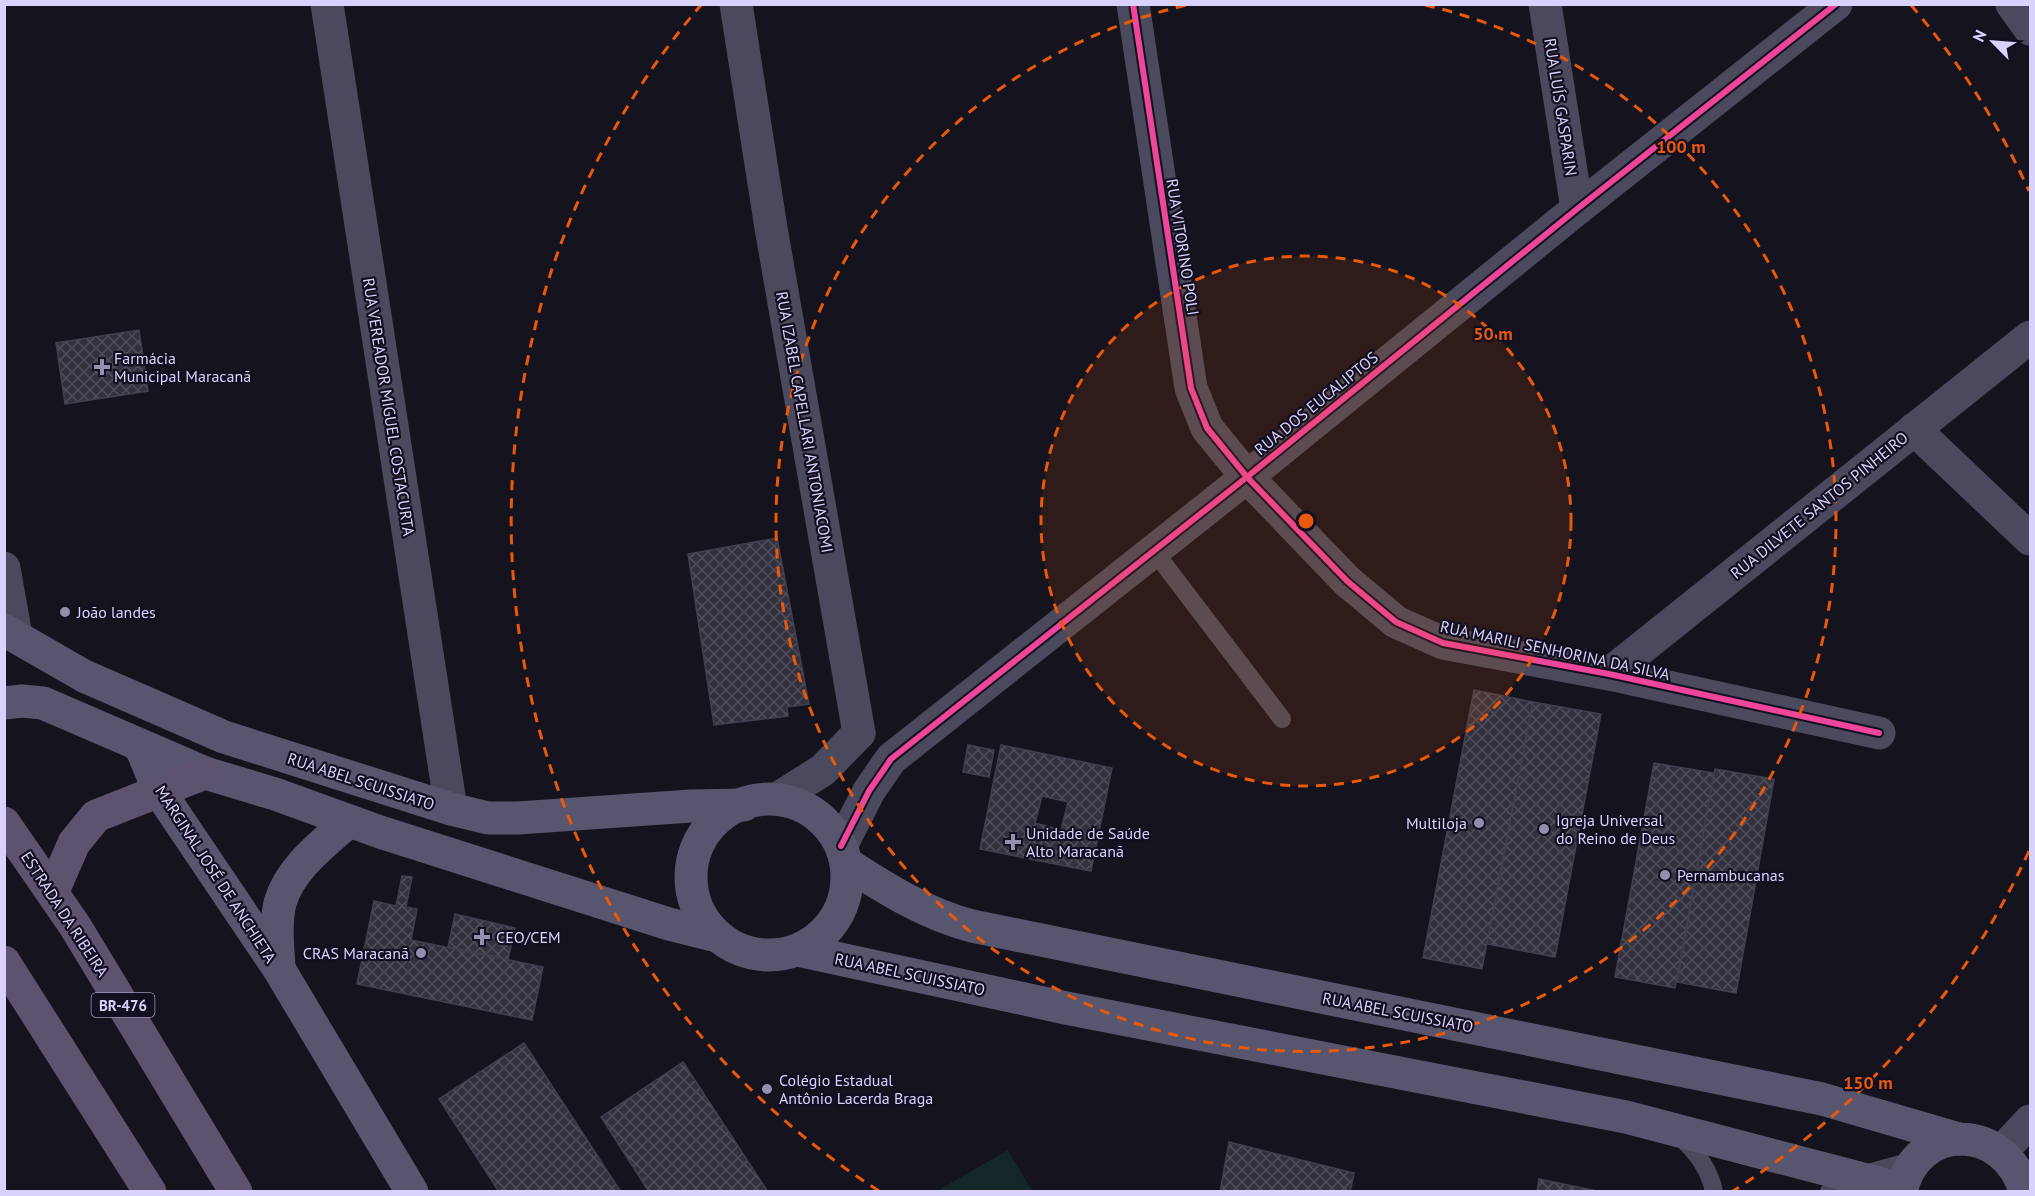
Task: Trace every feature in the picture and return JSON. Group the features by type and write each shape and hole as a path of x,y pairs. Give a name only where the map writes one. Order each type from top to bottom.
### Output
{"main road":[{"name":"RUA ABEL SCUISSIATO","path":"10,633 84,676 224,736 451,809 488,818 744,805"},
{"path":"4,703 22,701 43,703 205,772 669,924 717,936 742,951 770,956 798,950 817,939 833,923 843,903 847,883 843,855 826,823 804,807 777,799 760,799 724,814 708,829 696,847 690,869 692,894 701,918 717,936"},
{"path":"140,745 158,708"},
{"name":"MARGINAL JOSÉ DE ANCHIETA","path":"140,745 159,792 279,969 412,1191"},
{"path":"53,891 74,843 96,816 205,772"},
{"path":"279,969 278,921 286,889 312,855 349,821"},
{"name":"ESTRADA DA RIBEIRA","path":"4,823 53,891 236,1191"},
{"name":"RUA ABEL SCUISSIATO","path":"843,855 887,889 944,919 1822,1099 1959,1139 1983,1142 2001,1152"},
{"name":"RUA ABEL SCUISSIATO","path":"798,950 1066,1008 1626,1117 1841,1184 1901,1190"},
{"path":"4,962 150,1191"},
{"path":"1901,1190 1906,1173 1928,1149 1943,1142 1959,1139"},
{"path":"2001,1152 2019,1173 2026,1191"}],"street":[{"name":"RUA VEREADOR MIGUEL COSTACURTA","path":"327,4 451,809"},
{"name":"RUA IZABEL CAPELLARI ANTONIACOMI","path":"736,4 771,228 859,733"},
{"name":"RUA VITORINO POLI","path":"1133,4 1191,388 1207,428 1247,477"},
{"name":"RUA LUÍS GASPARIN","path":"1545,4 1577,209"},
{"name":"RUA DOS EUCALIPTOS","path":"843,855 869,791 891,759 1247,477 1577,209 1836,4"},
{"path":"2012,4 2031,29"},
{"name":"RUA DILVETE SANTOS PINHEIRO","path":"1609,674 2031,337"},
{"path":"1914,429 2031,539"},
{"name":"RUA MARILI SENHORINA DA SILVA","path":"1247,477 1347,581 1396,622 1443,643 1609,674 1879,733"},
{"path":"4,568 10,633"},
{"path":"777,799 823,770 859,733 891,759"},
{"path":"2001,1152 2031,1121"}],"lane":[{"path":"1154,551 1282,719"},
{"path":"1670,1129 1689,1145 1703,1164 1714,1191"},
{"path":"1841,1184 1916,1160"}],"green space":[{"path":"1008,1150 1032,1191 937,1191"}],"building":[{"name":"Farmácia Municipal Maracanã","path":"139,330 148,391 65,404 56,343"},
{"path":"777,538 809,704 787,707 788,716 714,725 688,554"},
{"name":"Multiloja","path":"1474,690 1533,702 1482,969 1423,958"},
{"name":"Igreja Universal do Reino de Deus","path":"1533,702 1601,714 1555,957 1487,944"},
{"path":"968,745 994,750 989,777 963,772"},
{"path":"1001,745 1112,768 1091,871 980,849","holes":["1042,796 1068,802 1061,830 1035,823"]},
{"name":"Pernambucanas","path":"1654,763 1714,773 1675,988 1615,977"},
{"path":"1715,769 1774,779 1736,993 1677,982"},
{"name":"CRAS Maracanã","path":"402,876 412,877 406,907 417,909 411,940 543,967 532,1020 357,984 374,901 396,906"},
{"name":"CEO/CEM","path":"455,914 515,928 508,959 448,947"},
{"path":"524,1043 621,1192 499,1192 439,1099"},
{"path":"683,1062 768,1192 649,1192 601,1117"},
{"path":"1229,1142 1354,1173 1350,1192 1220,1192"},
{"path":"1539,1179 1602,1192 1537,1192"}],"cycle path":[{"path":"1133,4 1191,388 1207,428 1247,477 1347,581 1396,622 1443,643 1609,674 1879,733"},
{"path":"841,846 869,791 891,759 1247,477 1577,209 1836,4"}],"place":[{"name":"Farmácia Municipal Maracanã","path":"102,367"},
{"name":"João landes","path":"65,612"},
{"name":"Multiloja","path":"1479,823"},
{"name":"Igreja Universal do Reino de Deus","path":"1544,829"},
{"name":"Unidade de Saúde Alto Maracanã","path":"1013,842"},
{"name":"Pernambucanas","path":"1665,875"},
{"name":"CEO/CEM","path":"482,937"},
{"name":"CRAS Maracanã","path":"421,953"},
{"name":"Colégio Estadual Antônio Lacerda Braga","path":"767,1089"}]}
